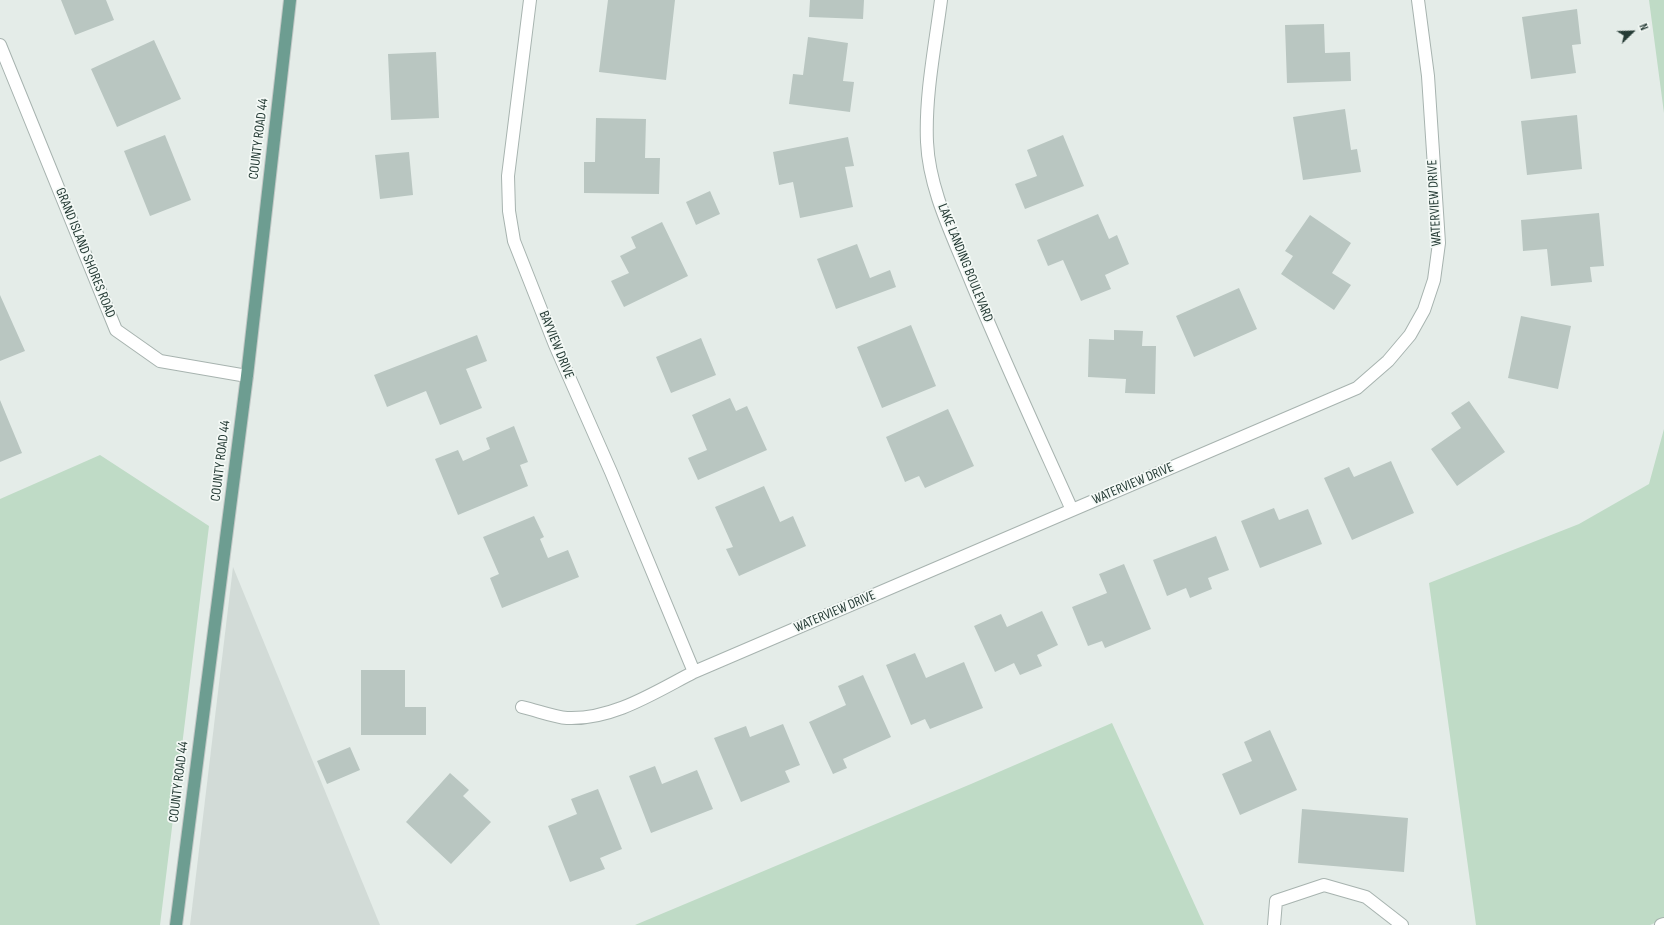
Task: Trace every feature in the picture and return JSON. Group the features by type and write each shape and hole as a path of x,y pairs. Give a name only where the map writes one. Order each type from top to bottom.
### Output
{"main road":[{"name":"COUNTY ROAD 44","path":"176,925 247,376 290,0"}],"street":[{"name":"BAYVIEW DRIVE","path":"530,0 508,176 509,211 514,241 555,345 611,472 694,672"},
{"name":"LAKE LANDING BOULEVARD","path":"941,0 928,104 927,142 933,184 977,297 1072,510"},
{"name":"WATERVIEW DRIVE","path":"522,707 567,718 596,715 626,706 694,672 1357,388 1388,361 1410,335 1424,310 1434,280 1439,243 1428,76 1418,0"},
{"name":"GRAND ISLAND SHORES ROAD","path":"0,45 116,330 160,361 247,376"},
{"path":"1274,925 1276,901 1324,885 1366,897 1402,925"}],"shaded area":[{"path":"233,567 380,925 190,925"}],"green space":[{"path":"1649,0 1664,0 1664,113"},
{"path":"1664,429 1664,919 1650,925 1476,925 1429,583 1579,524 1649,484"},
{"path":"100,455 209,526 160,925 0,925 0,499"},
{"path":"1112,723 1204,925 635,925 971,784"}],"building":[{"path":"61,0 106,0 114,20 75,35"},
{"path":"608,0 675,0 666,80 599,72"},
{"path":"810,0 864,0 863,19 809,17"},
{"path":"1577,9 1581,44 1572,45 1576,73 1531,79 1522,17"},
{"path":"1324,24 1325,53 1350,52 1351,81 1287,83 1285,25"},
{"path":"808,37 848,43 843,81 854,82 850,112 789,104 793,74 803,75"},
{"path":"154,40 181,99 117,127 91,69"},
{"path":"436,52 439,118 391,120 388,54"},
{"path":"1345,109 1351,150 1357,149 1361,172 1303,180 1293,117"},
{"path":"1577,115 1582,169 1527,175 1521,121"},
{"path":"596,118 646,119 645,158 660,158 659,194 584,193 584,162 595,162"},
{"path":"165,135 191,200 150,216 124,151"},
{"path":"1063,135 1084,186 1025,209 1015,184 1037,176 1027,150"},
{"path":"848,137 854,166 845,167 853,207 800,218 793,182 779,185 773,152"},
{"path":"409,152 413,195 380,199 375,155"},
{"path":"710,191 720,214 696,225 686,202"},
{"path":"1599,213 1604,266 1590,267 1592,282 1551,286 1547,249 1523,251 1521,220"},
{"path":"1098,214 1109,239 1117,235 1129,264 1105,275 1111,289 1081,301 1063,260 1048,266 1037,240"},
{"path":"1310,215 1351,243 1332,273 1351,285 1334,310 1281,274 1293,256 1285,251"},
{"path":"662,222 688,276 624,307 611,281 629,273 620,256 636,248 631,237"},
{"path":"857,244 870,278 890,270 896,287 836,309 817,259"},
{"path":"1239,288 1257,329 1194,357 1176,316"},
{"path":"0,295 25,351 0,361"},
{"path":"1521,316 1571,326 1558,389 1508,378"},
{"path":"911,325 936,386 882,408 857,347"},
{"path":"1114,330 1143,331 1142,346 1156,346 1155,394 1125,393 1126,379 1088,377 1089,339 1114,340"},
{"path":"477,335 487,361 466,369 482,408 440,425 426,391 387,407 374,375"},
{"path":"701,338 716,375 671,393 656,357"},
{"path":"730,398 736,411 747,406 767,450 698,480 688,458 707,450 692,415"},
{"path":"0,400 22,453 0,462"},
{"path":"1469,401 1505,452 1457,486 1431,449 1461,428 1451,413"},
{"path":"948,409 974,466 925,488 919,476 905,482 886,437"},
{"path":"514,426 528,462 520,465 528,486 458,515 435,459 458,450 463,461 490,449 486,438"},
{"path":"1391,461 1414,513 1352,540 1324,478 1349,467 1354,477"},
{"path":"764,486 780,522 793,516 806,546 739,576 726,549 733,547 715,507"},
{"path":"1274,508 1279,520 1308,509 1322,544 1260,568 1241,521"},
{"path":"534,516 544,537 540,539 548,558 568,550 579,577 502,608 490,578 499,574 483,537"},
{"path":"1216,536 1229,570 1208,578 1212,589 1190,598 1186,588 1167,596 1153,560"},
{"path":"1124,564 1151,629 1105,648 1102,641 1088,646 1072,607 1107,593 1099,574"},
{"path":"1042,611 1058,645 1037,655 1042,666 1020,675 1014,663 995,672 974,626 1001,614 1007,627"},
{"path":"915,653 926,678 964,662 983,708 930,729 925,719 911,725 886,665"},
{"path":"361,670 405,670 405,707 426,707 426,735 361,735"},
{"path":"863,675 891,737 843,759 847,768 833,774 809,722 846,705 838,686"},
{"path":"783,724 800,765 785,771 790,782 741,802 714,738 746,726 750,737"},
{"path":"1270,730 1297,790 1240,815 1222,774 1252,761 1244,742"},
{"path":"350,747 360,770 327,784 317,761"},
{"path":"655,766 662,784 697,770 713,809 651,833 629,776"},
{"path":"450,773 469,790 463,796 491,822 451,864 406,822"},
{"path":"598,789 622,849 600,858 605,869 570,882 548,826 577,814 571,799"},
{"path":"1302,809 1408,818 1404,872 1298,863"}]}
